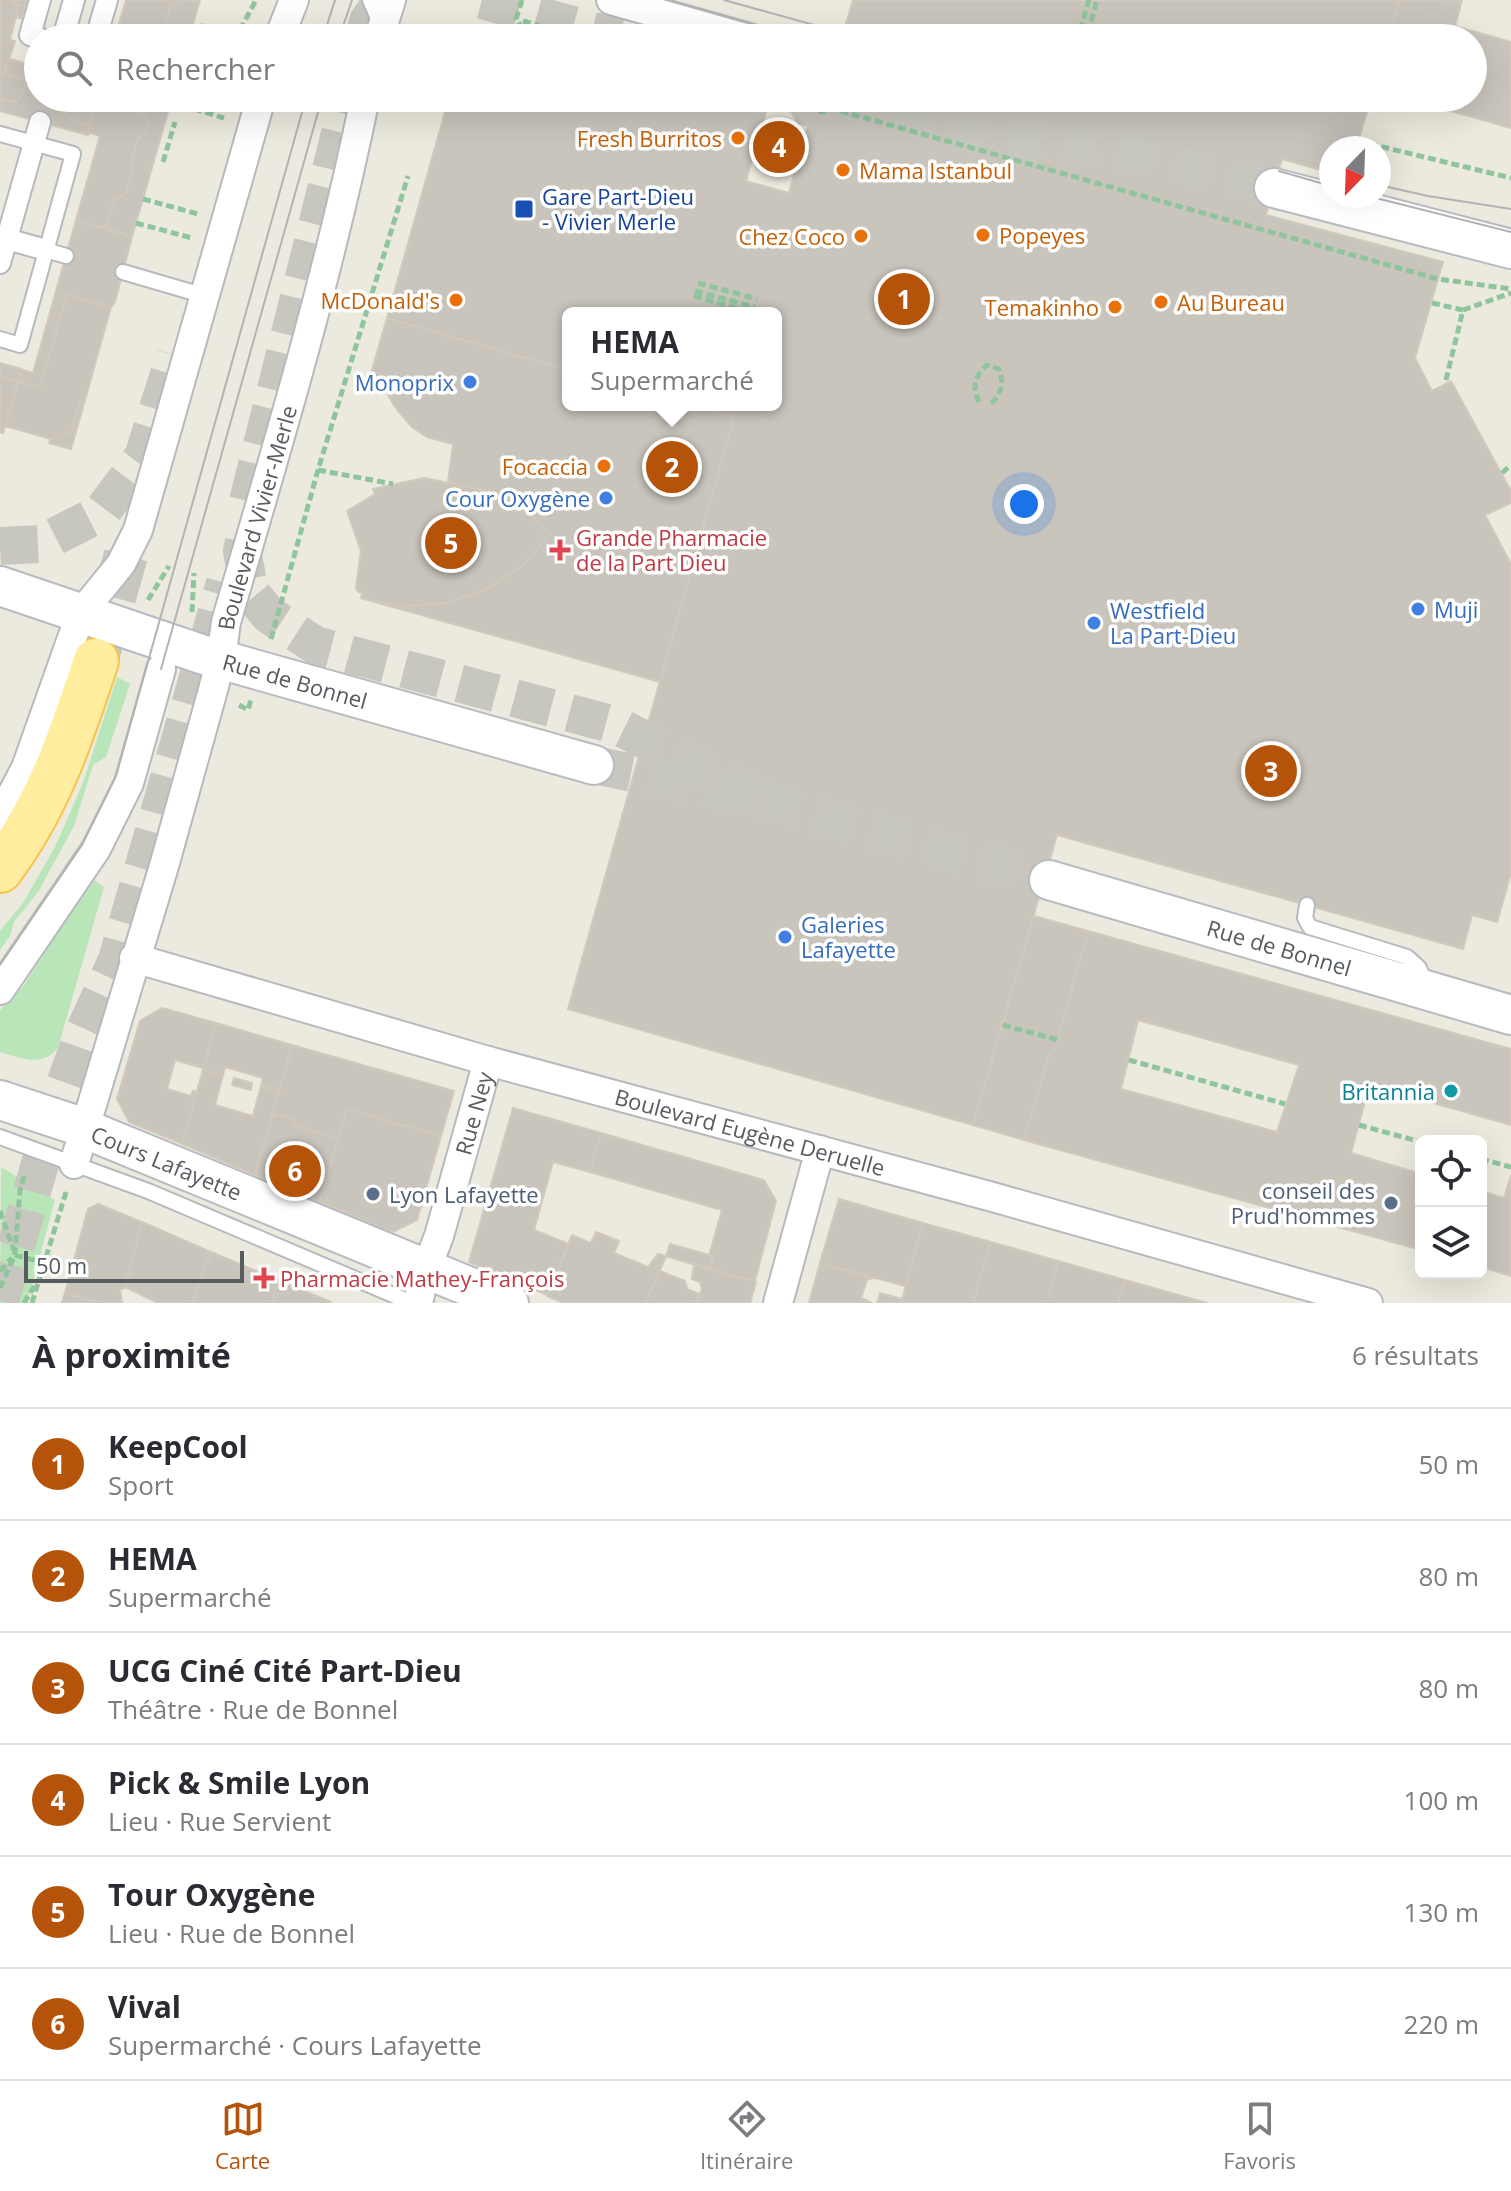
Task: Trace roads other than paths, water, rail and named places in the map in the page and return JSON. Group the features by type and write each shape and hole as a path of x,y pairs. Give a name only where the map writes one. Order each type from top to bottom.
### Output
{"main road":[{"path":"1274,188 1511,249"},
{"name":"Rue de Bonnel","path":"0,586 211,656 594,765"},
{"path":"0,870 61,766 96,661"},
{"name":"Rue de Bonnel","path":"1049,880 1511,1015"},
{"name":"Cours Lafayette","path":"0,1100 80,1147 419,1292 509,1303"}],"street":[{"path":"33,24 40,0"},
{"path":"67,24 74,0"},
{"path":"100,24 107,0"},
{"path":"285,24 294,0"},
{"path":"383,24 391,0"},
{"path":"611,0 696,24"},
{"path":"0,817 26,768 81,613 121,564 138,530 257,112"},
{"name":"Boulevard Vivier-Merle","path":"80,1147 164,866 211,656 226,622 299,372 362,112"},
{"path":"0,263 40,122"},
{"path":"7,239 56,253"},
{"path":"0,990 96,849 129,783 161,669"},
{"name":"Boulevard Eugène Deruelle","path":"134,958 488,1061 1368,1303"},
{"name":"Rue Ney","path":"419,1292 447,1211 488,1061"},
{"path":"778,1303 820,1150"}],"lane":[{"path":"370,0 378,24"},
{"path":"0,134 73,154 56,253 20,345 0,339"},
{"path":"123,272 205,296"},
{"path":"161,669 176,661 211,656"},
{"path":"1307,905 1305,918 1310,927 1407,957 1419,968 1431,990 1446,997"},
{"path":"0,1137 80,1147"}],"tunnel":[{"path":"367,24 383,0"},
{"path":"482,0 569,24"},
{"path":"248,501 345,112"},
{"path":"891,112 988,138 1125,151 1274,188"},
{"path":"0,546 40,544 101,513 143,457 175,355"},
{"path":"96,661 132,534"},
{"path":"244,542 242,551 250,592 269,615 315,645 615,725 768,801"},
{"path":"0,1301 56,1109 84,1032 117,960 225,583"},
{"path":"594,765 768,801 1049,880"}],"tram line":[{"path":"327,24 335,0"},
{"path":"344,24 352,0"},
{"path":"670,0 755,24"},
{"path":"724,0 811,24"},
{"path":"0,965 82,845 116,776 302,112"},
{"path":"161,669 318,112"},
{"path":"1279,171 1319,183"},
{"path":"1391,188 1511,209"},
{"path":"1391,202 1511,232"}],"place":[{"name":"Fresh Burritos","path":"738,138"},
{"name":"Pick & Smile Lyon","path":"779,147"},
{"name":"Mama Istanbul","path":"843,170"},
{"name":"Gare Part-Dieu - Vivier Merle","path":"524,209"},
{"name":"Popeyes","path":"983,235"},
{"name":"Chez Coco","path":"861,236"},
{"name":"KeepCool","path":"904,299"},
{"name":"McDonald's","path":"456,300"},
{"name":"Au Bureau","path":"1161,302"},
{"name":"Temakinho","path":"1115,307"},
{"name":"Monoprix","path":"470,382"},
{"name":"Focaccia","path":"604,466"},
{"name":"HEMA","path":"672,467"},
{"name":"Cour Oxygène","path":"606,498"},
{"name":"Tour Oxygène","path":"451,543"},
{"name":"Grande Pharmacie de la Part Dieu","path":"560,550"},
{"name":"Muji","path":"1418,609"},
{"name":"Westfield La Part-Dieu","path":"1094,623"},
{"name":"UCG Ciné Cité Part-Dieu","path":"1271,771"},
{"name":"Galeries Lafayette","path":"785,937"},
{"name":"Britannia","path":"1451,1091"},
{"name":"Vival","path":"295,1171"},
{"name":"Lyon Lafayette","path":"373,1194"},
{"name":"conseil des Prud'hommes","path":"1391,1203"},
{"name":"Pharmacie Mathey-François","path":"264,1278"}]}
